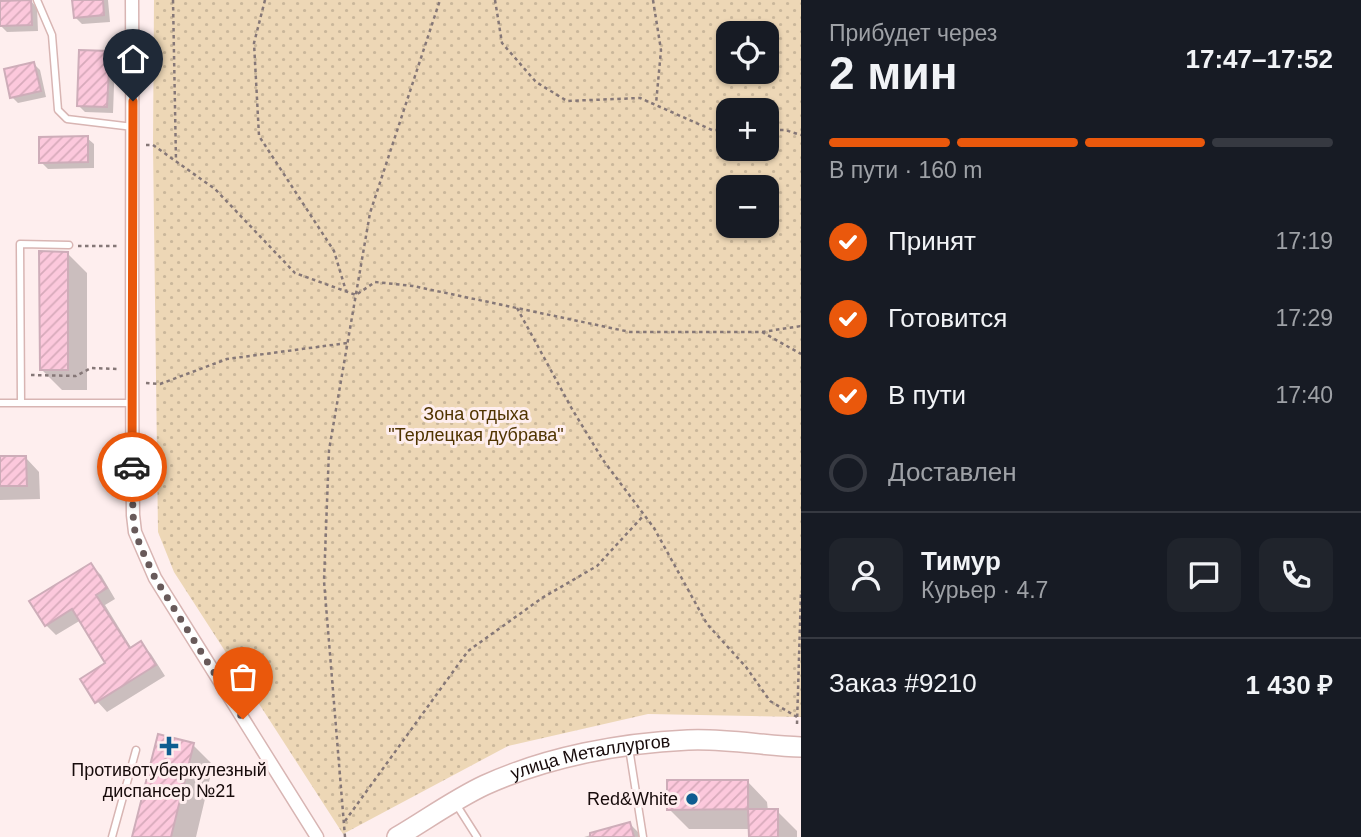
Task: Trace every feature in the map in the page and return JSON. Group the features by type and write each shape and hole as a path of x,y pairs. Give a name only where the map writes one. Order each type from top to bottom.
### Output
{"street":[{"path":"132,0 132,403 135,532 155,578 317,837"},
{"name":"улица Металлургов","path":"397,837 482,787 535,766 628,747 691,739 801,747"}],"lane":[{"path":"37,0 52,35 58,110 67,119 133,127"},
{"path":"21,403 20,244 69,246"},
{"path":"0,403 132,403"},
{"path":"628,747 643,837"},
{"path":"111,837 136,750"},
{"path":"455,802 477,837"}],"path":[{"path":"173,0 176,161"},
{"path":"265,0 254,43 259,136 334,251 346,291"},
{"path":"345,837 324,581 329,450 370,213 440,0"},
{"path":"495,0 502,43 536,82 567,101 640,98 716,130"},
{"path":"653,0 661,50 656,105"},
{"path":"779,130 801,135"},
{"path":"133,145 153,145 215,189 295,273 356,295"},
{"path":"69,246 134,246"},
{"path":"356,295 375,282 413,286 630,332 762,332 801,326"},
{"path":"517,308 584,429 603,460 654,528 707,624 746,667 770,701 797,717"},
{"path":"762,332 801,354"},
{"path":"145,382 160,384 227,359 348,343"},
{"path":"21,375 76,376 91,368 121,370"},
{"path":"344,823 468,651 542,598 597,566 644,515"},
{"path":"797,724 801,591"}],"green space":[{"name":"Зона отдыха \"Терлецкая дубрава\"","path":"154,0 801,0 801,717 648,714 508,746 343,834 174,572 158,532"}],"building":[{"path":"31,0 32,25 0,26 0,1"},
{"path":"72,0 103,0 104,15 74,18"},
{"path":"79,50 110,51 107,107 77,106"},
{"path":"34,62 41,91 10,98 4,69"},
{"path":"88,136 88,162 39,163 39,137"},
{"path":"39,251 68,252 68,370 40,370"},
{"path":"0,456 26,456 27,486 0,486"},
{"path":"91,563 107,588 96,595 130,648 141,641 156,665 95,703 80,679 105,663 72,609 45,626 29,601"},
{"path":"158,734 194,743 171,837 132,837"},
{"path":"667,780 748,780 748,809 667,810"},
{"path":"748,809 778,809 778,837 749,837"},
{"path":"630,822 634,837 590,837 590,833"}],"way so far":[{"path":"132,467 135,532 142,550 155,578 243,719"}],"place":[{"name":"Противотуберкулезный диспансер №21","path":"169,746"},
{"name":"Red&White","path":"692,799"}],"route":[{"path":"132,467 133,101"}]}
